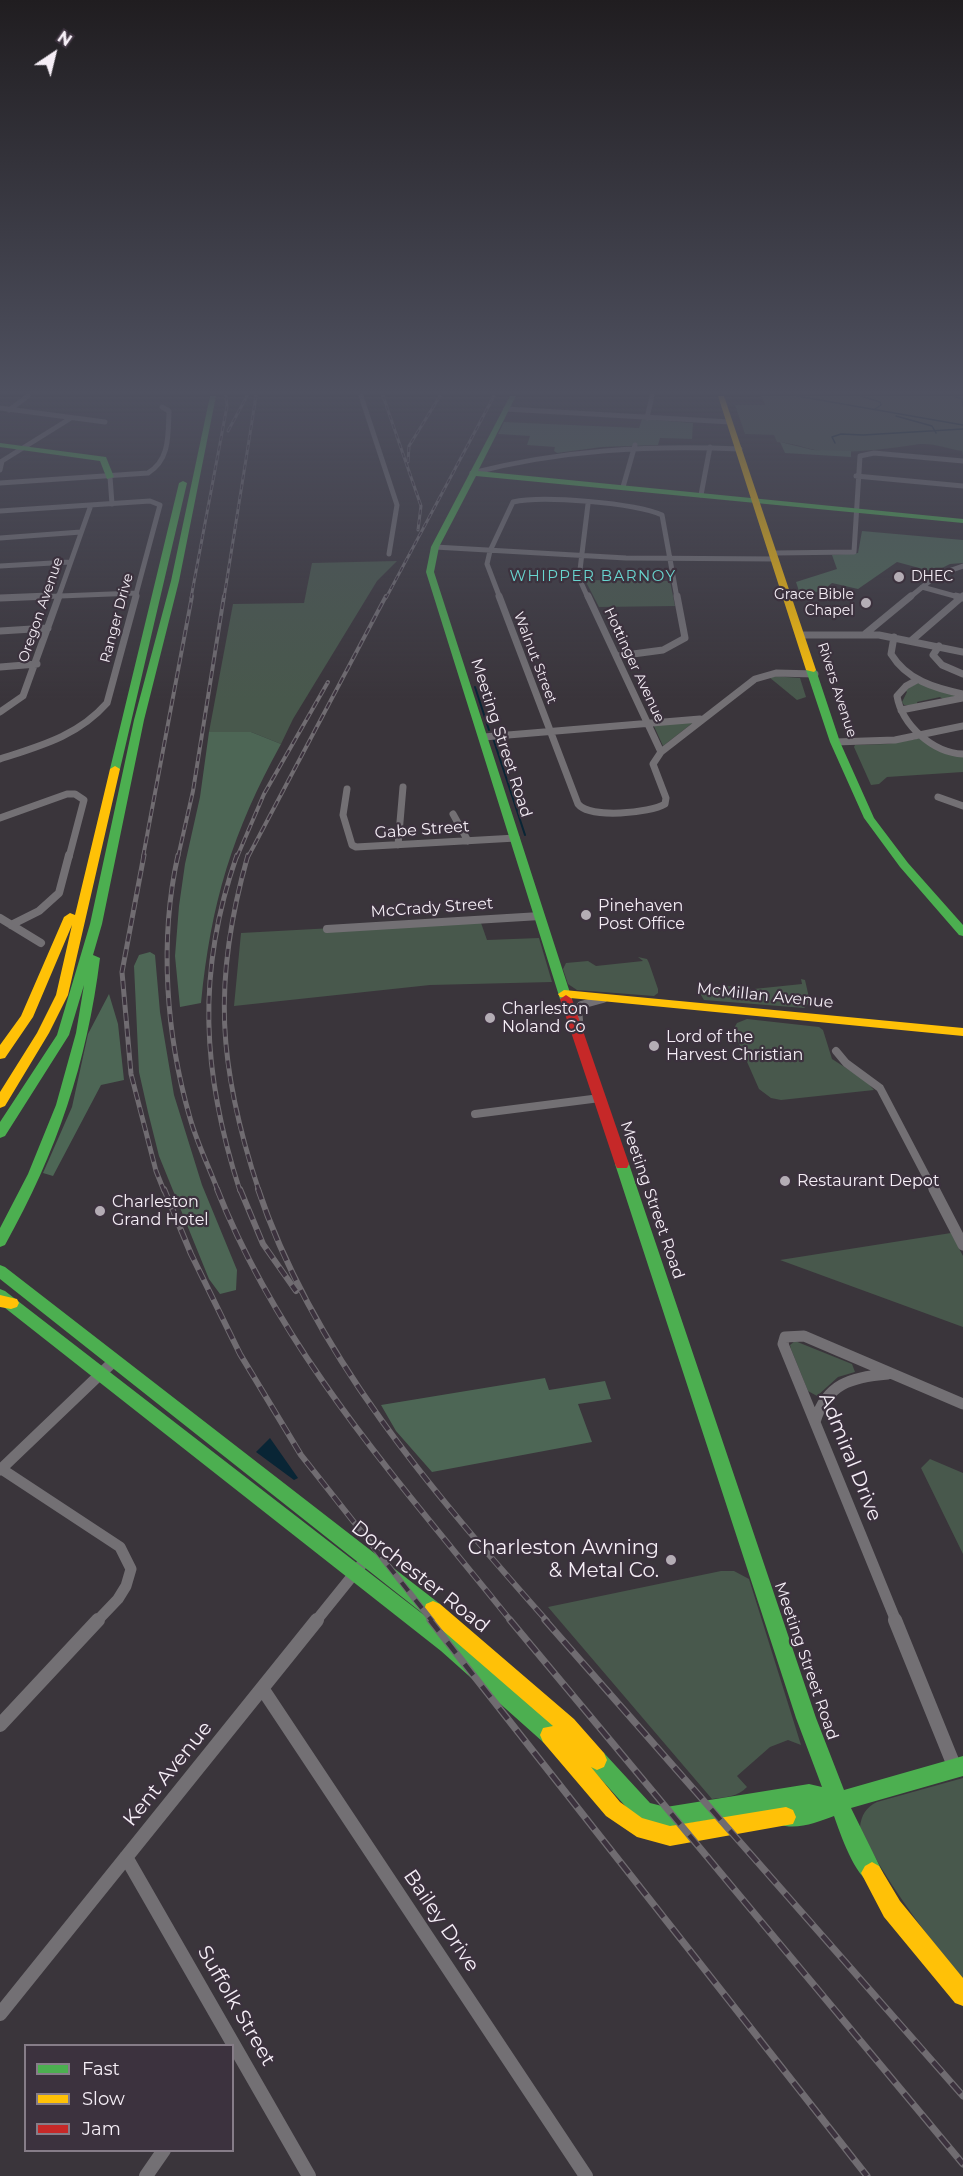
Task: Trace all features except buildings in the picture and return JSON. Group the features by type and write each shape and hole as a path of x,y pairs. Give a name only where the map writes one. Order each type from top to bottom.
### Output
{"main road":[{"path":"0,1103 38,1042 62,995 178,498"},
{"path":"0,1133 63,1035 96,924 139,720 175,581 192,498"},
{"name":"Meeting Street Road","path":"460,498 431,557 430,572 564,994 669,1299 806,1718 851,1834 892,1908 963,1995"},
{"path":"725,498 963,521"},
{"name":"Rivers Avenue","path":"756,498 815,674 835,742 869,818 904,865 963,932"},
{"path":"0,1055 27,1017 67,926 96,848"},
{"path":"0,1240 25,1200 68,1099 90,1009 96,924"},
{"name":"McMillan Avenue","path":"564,994 963,1032"},
{"name":"Dorchester Road","path":"0,1271 456,1628 567,1725 644,1812 666,1817 809,1794 837,1800"},
{"name":"Dorchester Road","path":"4,1300 101,1373 448,1645 551,1736 613,1809 637,1827 670,1836 818,1812 837,1800 959,1767"}],"street":[{"path":"112,498 112,504"},
{"path":"389,554 391,529 397,506 394,498"},
{"path":"490,551 513,502 527,498 653,511 662,516 685,638 677,645 662,650 618,656"},
{"path":"435,547 671,559 854,552 859,511 858,498"},
{"name":"Ranger Drive","path":"0,511 150,501 160,505 107,703 88,723 66,736 0,759"},
{"name":"Hottinger Avenue","path":"588,504 580,581 618,656 661,752 653,764 666,798"},
{"name":"Oregon Avenue","path":"0,712 18,702 23,696 37,664 91,505"},
{"path":"0,538 81,532"},
{"name":"Walnut Street","path":"490,551 487,564 578,804 582,809 597,813 656,809 665,804 666,798"},
{"path":"0,567 70,562"},
{"path":"865,634 937,575 963,566"},
{"path":"922,587 962,597"},
{"path":"0,598 59,594 136,593"},
{"path":"912,640 962,597"},
{"path":"0,631 48,628"},
{"path":"802,635 865,634 912,640 962,651"},
{"path":"894,637 891,649 894,660 904,672 917,680 963,696"},
{"path":"939,646 933,655 935,660 947,669 963,674"},
{"path":"0,667 37,664"},
{"path":"661,752 700,719 763,675 815,674"},
{"path":"917,680 900,690 897,701 901,710 910,724 946,752 963,753"},
{"path":"901,710 963,696"},
{"path":"484,737 700,719"},
{"path":"835,742 895,740 963,726"},
{"path":"398,846 403,787"},
{"name":"Gabe Street","path":"348,789 343,815 352,845 360,848 516,838"},
{"path":"0,818 67,794 75,794 84,800 58,893 51,903 11,925"},
{"path":"938,797 963,806"},
{"path":"453,814 468,841"},
{"name":"McCrady Street","path":"327,929 540,916"},
{"path":"0,918 41,943"},
{"path":"574,1024 579,1020 578,1011 581,1005 609,998"},
{"path":"836,1051 846,1064 880,1088 963,1245"},
{"path":"475,1114 600,1098"},
{"name":"Admiral Drive","path":"959,1767 783,1344 785,1337 804,1336 963,1404"},
{"path":"0,1725 118,1599 126,1586 131,1569 120,1547 0,1469 114,1361"},
{"path":"815,1422 823,1400 846,1382 865,1376 890,1374"},
{"name":"Kent Avenue","path":"0,2014 366,1559"},
{"name":"Bailey Drive","path":"262,1688 586,2176"},
{"name":"Suffolk Street","path":"126,1857 230,2044"},
{"name":"Suffolk Street","path":"234,2051 309,2176"},
{"path":"146,2176 163,2152"}],"green space":[{"path":"862,531 963,540 963,563 950,564 934,572 897,562 858,589 832,583 821,592 799,591 796,582 837,569 832,555 858,553"},
{"path":"397,561 377,581 293,719 281,744 251,732 209,732 233,604 304,603 312,563"},
{"path":"585,580 670,581 675,606 599,607"},
{"path":"769,677 800,678 806,697 797,700"},
{"path":"917,683 958,696 944,700 940,697 917,702 918,705 904,705 902,702 907,692 905,690"},
{"path":"695,721 663,746 653,724"},
{"path":"209,732 251,732 281,744 249,808 226,869 211,932 201,1003 180,1007 175,956 179,906 185,864 200,797"},
{"path":"922,738 963,755 963,772 887,777 879,784 871,785 855,745 887,744"},
{"path":"480,920 487,940 539,938 552,982 430,985 234,1006 241,933"},
{"path":"150,952 155,955 160,1012 174,1095 202,1185 237,1270 236,1290 220,1294 209,1279 159,1156 139,1072 134,966 139,955"},
{"path":"638,957 647,959 649,963 658,989 658,993 654,996 577,990 568,984 563,969 566,963 588,961 596,966 643,961"},
{"path":"801,979 805,980 810,1002 804,1008 704,1000 701,995 702,989 739,985 744,990 802,984"},
{"path":"109,994 118,1024 124,1080 101,1085 53,1176 43,1173 72,1107 88,1034"},
{"path":"747,1019 819,1027 823,1030 832,1059 865,1080 874,1090 781,1100 771,1098 759,1089 733,1030 737,1023"},
{"path":"951,1233 963,1256 963,1327 780,1260"},
{"path":"795,1341 852,1364 855,1372 838,1377 817,1396 808,1391 791,1349 790,1345"},
{"path":"545,1378 549,1390 605,1381 611,1399 578,1404 592,1442 432,1472 396,1431 381,1405"},
{"path":"930,1459 963,1473 963,1554 921,1468"},
{"path":"721,1571 734,1571 749,1579 801,1745 788,1740 770,1747 737,1776 747,1787 740,1793 712,1799 548,1607"},
{"path":"963,1778 963,1979 903,1902 864,1840 860,1827 865,1812 877,1802"}],"water":[{"path":"270,1438 298,1478 294,1480 256,1452"}],"waterway":[{"path":"475,687 489,730"},
{"path":"493,738 525,835"}],"railway":[{"path":"191,598 210,498"},
{"path":"224,598 240,498"},
{"path":"418,498 421,506 418,530"},
{"path":"386,598 440,498"},
{"path":"143,857 192,596"},
{"path":"178,857 193,791 224,596"},
{"path":"248,857 386,596"},
{"path":"237,857 264,794 328,682"},
{"path":"144,855 122,972 131,1074 156,1171 164,1191"},
{"path":"178,855 168,920 167,954 171,1021 175,1054 190,1118 218,1191"},
{"path":"237,855 224,898 215,940 210,982 209,1023 218,1106 227,1148 240,1191"},
{"path":"248,855 236,901 229,943 225,984 225,1024 228,1063 235,1104 259,1191"},
{"path":"164,1189 191,1254 240,1354 301,1455 432,1621"},
{"path":"217,1189 244,1249 275,1307 310,1362 387,1468 511,1621"},
{"path":"240,1189 263,1244 296,1291"},
{"path":"258,1189 282,1250 311,1309 344,1365 420,1472 547,1621"},
{"path":"430,1620 867,2176"},
{"path":"510,1620 963,2164"},
{"path":"545,1620 963,2096"}],"traffic: fast":[{"path":"115,769 180,498"},
{"path":"0,1133 63,1035 96,924 139,720 175,581 192,498"},
{"path":"461,498 435,547 430,572 566,999"},
{"path":"723,498 963,521"},
{"path":"811,670 835,742 869,818 904,865 963,932"},
{"path":"0,1241 35,1174 62,1105 82,1033 94,958"},
{"path":"622,1164 806,1718 851,1834 872,1873"},
{"path":"0,1271 433,1610"},
{"path":"0,1295 448,1645 550,1735"},
{"path":"597,1760 644,1812 666,1817 809,1794 837,1800"},
{"path":"786,1817 818,1812 850,1798 963,1766"}],"traffic: slow":[{"path":"754,498 811,670"},
{"path":"0,1103 43,1033 62,995 115,769"},
{"path":"0,1055 27,1017 70,917"},
{"path":"564,994 963,1032"},
{"path":"0,1301 11,1303"},
{"path":"433,1610 567,1726 597,1760"},
{"path":"550,1735 613,1809 637,1827 670,1836 786,1817"},
{"path":"872,1873 892,1909 963,1995"}],"traffic: jam":[{"path":"566,999 622,1164"}],"place":[{"name":"DHEC","path":"899,577"},
{"name":"Grace Bible Chapel","path":"866,603"},
{"name":"Pinehaven Post Office","path":"586,915"},
{"name":"Charleston Noland Co","path":"490,1018"},
{"name":"Lord of the Harvest Christian","path":"654,1046"},
{"name":"Restaurant Depot","path":"785,1181"},
{"name":"Charleston Grand Hotel","path":"100,1211"},
{"name":"Charleston Awning & Metal Co.","path":"671,1560"}],"district":[{"name":"WHIPPER BARNOY","path":"593,577"}]}
